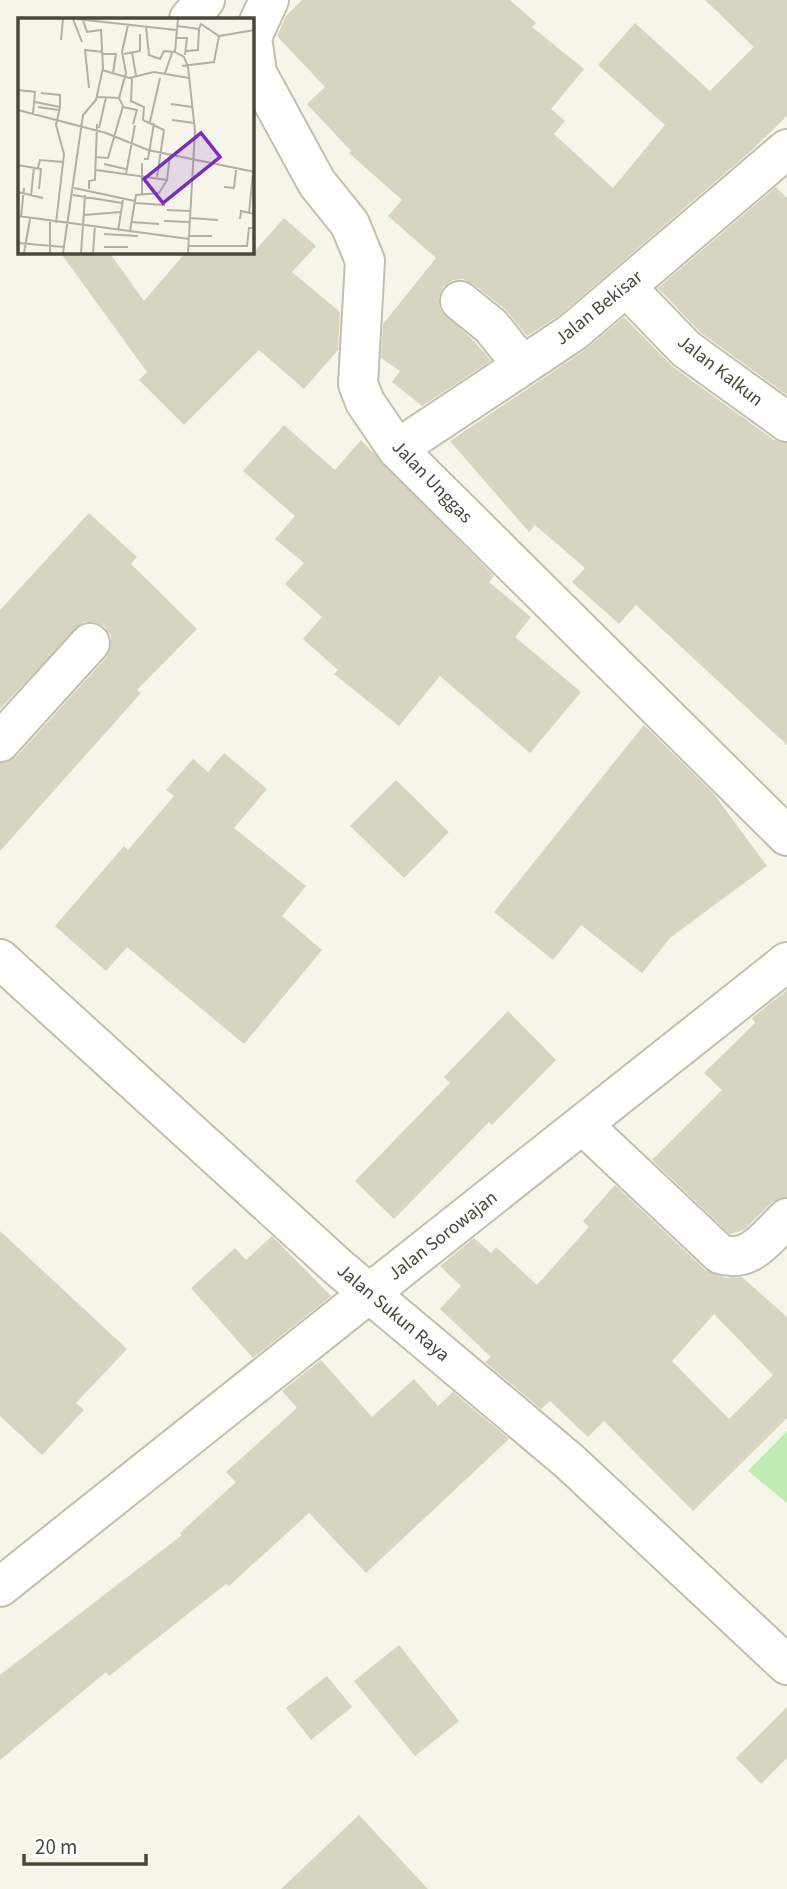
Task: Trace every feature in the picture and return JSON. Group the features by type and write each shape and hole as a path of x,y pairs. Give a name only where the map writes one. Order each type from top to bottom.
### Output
{"street":[{"path":"190,18 205,0"},
{"name":"Jalan Unggas","path":"254,33 269,0"},
{"name":"Jalan Unggas","path":"254,51 257,73 317,183 350,224 365,261 358,384 365,401 397,449 787,836"},
{"name":"Jalan Bekisar","path":"397,449 573,332 787,149"},
{"name":"Jalan Kalkun","path":"626,288 686,349 787,422"},
{"path":"460,301 491,326 522,365"},
{"path":"0,742 90,643"},
{"name":"Jalan Sukun Raya","path":"0,959 328,1258 569,1461 787,1665"},
{"name":"Jalan Sorowajan","path":"0,1587 584,1126 787,962"},
{"path":"584,1126 720,1254 733,1259 747,1257 787,1218"}],"green space":[{"path":"787,1431 787,1503 748,1471"}],"building":[{"path":"302,0 510,0 536,23 532,27 584,69 551,109 565,121 554,134 613,188 665,125 598,65 635,23 710,91 754,47 705,0 787,0 787,116 752,150 560,315 527,336 505,309 473,284 463,279 453,280 443,287 439,297 440,309 491,361 422,406 392,382 400,371 381,358 383,324 436,258 388,216 402,200 349,153 351,151 307,104 325,87 277,36 286,16"},
{"path":"776,187 787,198 787,395 700,332 658,288"},
{"path":"284,218 316,246 292,272 340,312 338,350 304,389 259,350 184,425 139,380 147,372 61,254 110,254 144,301 184,254 254,252"},
{"path":"624,317 673,367 774,440 787,443 787,745 636,605 619,624 572,582 585,568 535,525 529,532 450,441 585,350"},
{"path":"284,425 335,470 361,440 494,576 489,582 531,617 515,637 581,692 530,753 440,676 399,726 334,674 338,670 303,639 322,617 285,584 304,563 275,539 295,516 243,471"},
{"path":"89,513 137,557 131,564 197,629 137,690 141,693 0,851 0,763 16,757 106,658 111,647 111,636 104,626 83,622 0,709 0,610"},
{"path":"644,725 713,793 767,866 670,938 642,973 581,925 553,960 494,912"},
{"path":"224,753 267,789 234,828 306,886 282,916 322,950 244,1044 127,947 106,971 55,926 124,846 128,850 174,796 166,790 193,759 208,772"},
{"path":"396,780 449,832 404,878 350,826"},
{"path":"787,990 787,1197 772,1202 744,1230 730,1234 652,1160 722,1090 704,1073 755,1023 752,1018"},
{"path":"508,1011 556,1060 492,1125 489,1122 394,1219 355,1181 450,1083 444,1077"},
{"path":"615,1185 705,1270 726,1278 742,1277 787,1317 787,1418 693,1511 604,1421 588,1437 550,1401 541,1409 485,1362 491,1357 440,1309 461,1286 440,1266 474,1238 491,1253 496,1247 537,1285 589,1227 583,1221","holes":["714,1314 773,1375 729,1419 672,1361"]},
{"path":"0,1231 127,1349 76,1403 84,1410 42,1455 0,1416"},
{"path":"272,1236 331,1296 253,1358 191,1288 235,1248 246,1260"},
{"path":"321,1360 372,1417 414,1379 438,1406 453,1392 509,1439 366,1573 309,1513 229,1586 226,1584 109,1676 106,1672 0,1760 0,1675 182,1535 180,1533 236,1482 226,1472 297,1408 282,1391"},
{"path":"399,1645 459,1721 415,1756 354,1681"},
{"path":"327,1676 352,1707 311,1740 286,1708"},
{"path":"787,1707 787,1758 761,1784 736,1758"},
{"path":"359,1815 428,1889 281,1889"}]}
